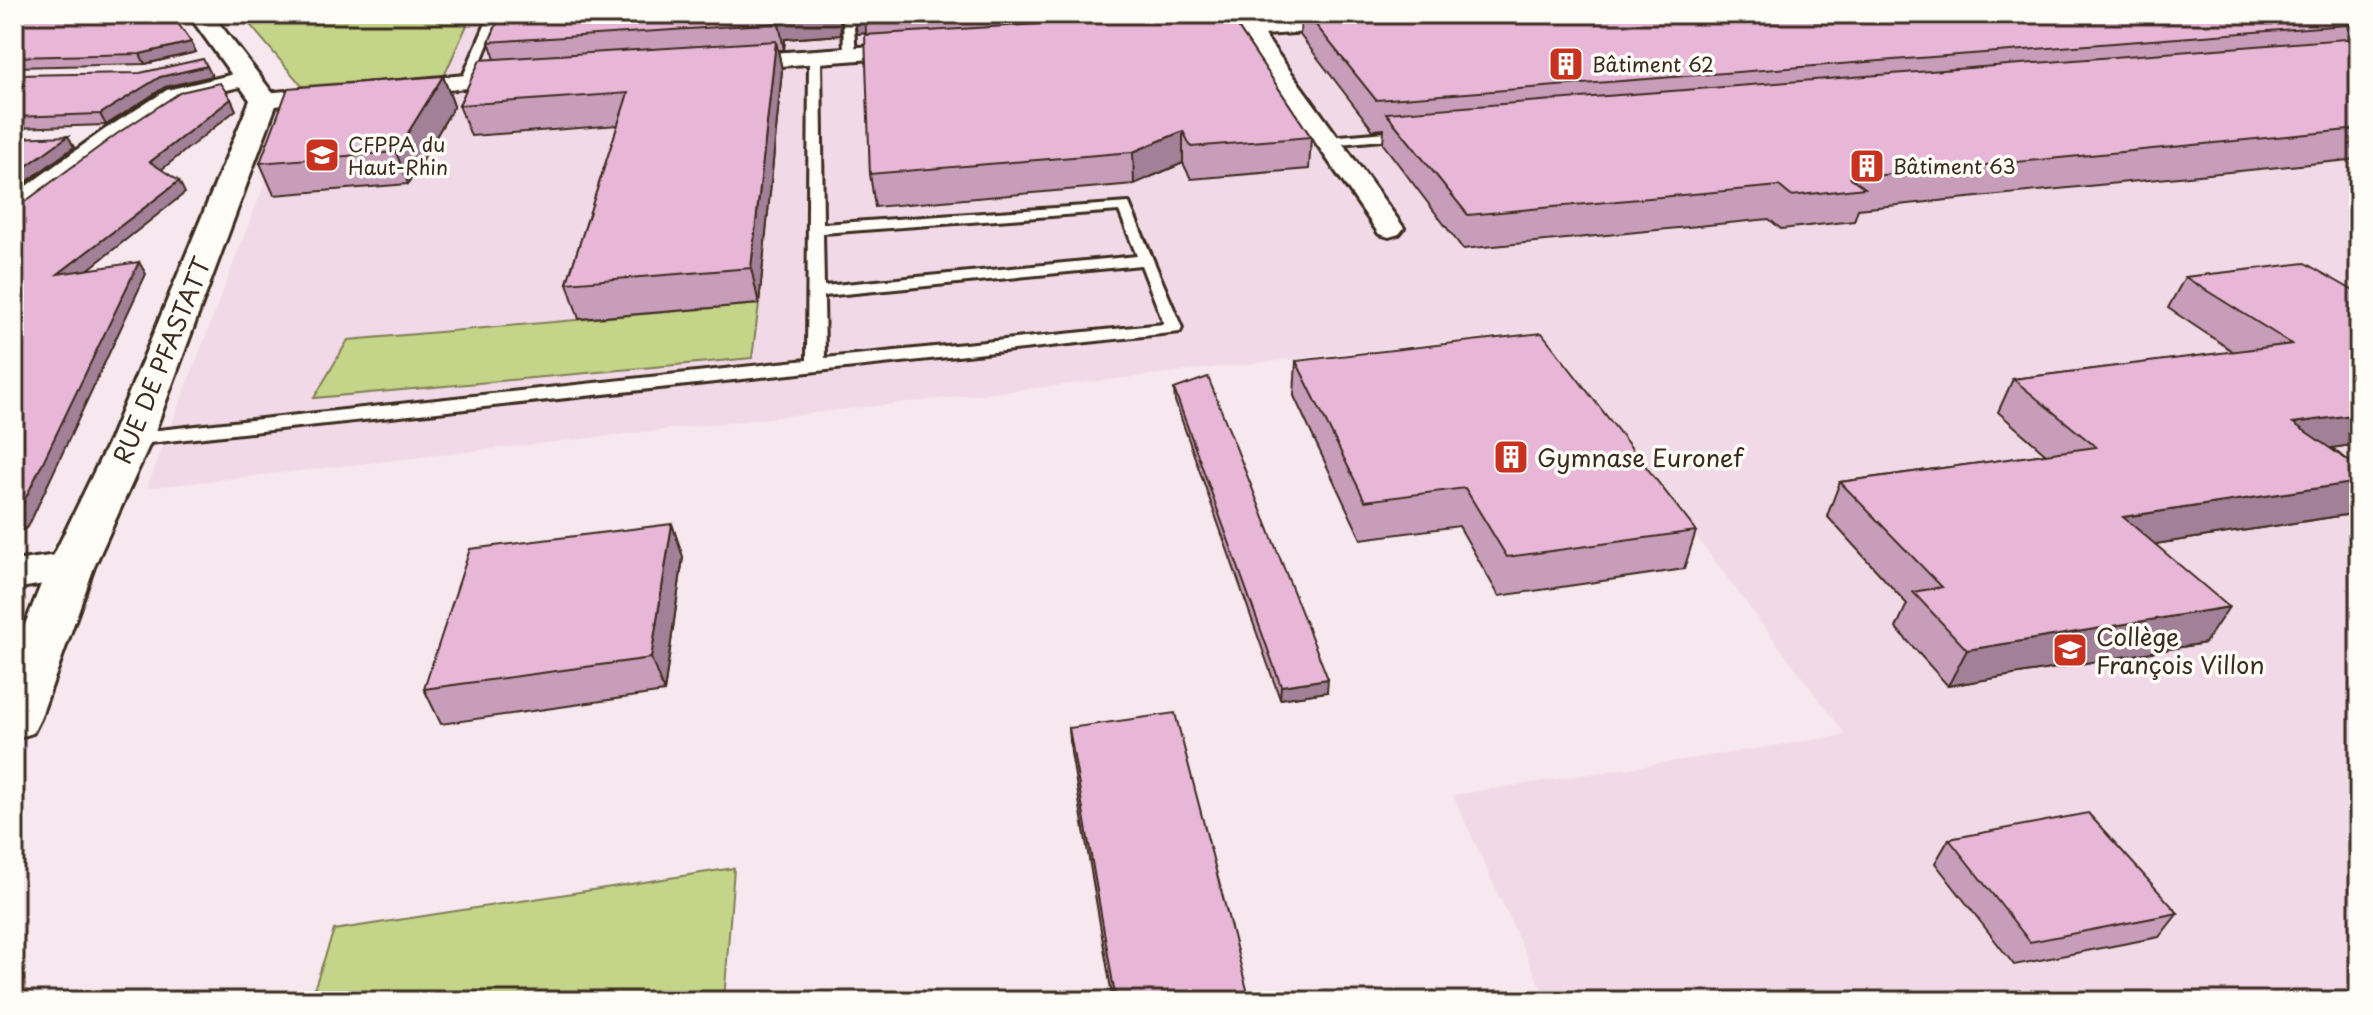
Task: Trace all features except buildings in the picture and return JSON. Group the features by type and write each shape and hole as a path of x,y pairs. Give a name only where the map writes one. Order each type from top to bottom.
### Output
{"street":[{"path":"200,14 236,74"},
{"path":"1164,35 1243,22 1376,21"},
{"path":"1243,22 1389,228"},
{"path":"704,64 941,49"},
{"path":"14,208 113,136 176,95 236,74 467,81 546,75"},
{"name":"RUE DE PFASTATT","path":"14,719 71,567 131,439 236,74"},
{"path":"71,137 113,136"},
{"path":"14,575 71,567"}],"lane":[{"path":"467,81 495,14"},
{"path":"848,14 850,55"},
{"path":"815,56 816,364"},
{"path":"1328,141 1423,133"},
{"path":"131,439 1174,328 1124,206 816,229"},
{"path":"816,292 1148,260"}],"shaded area":[{"path":"241,14 2342,14 2359,21 2359,1001 1547,1001 1453,795 1846,735 1541,331 147,488 302,86"}],"green space":[{"path":"241,14 472,14 444,76 302,86"},
{"path":"759,304 752,358 314,398 348,340"},
{"path":"734,868 724,1001 310,1001 334,930"}],"place":[{"name":"Bâtiment 62","path":"1566,64"},
{"name":"CFPPA du Haut-Rhin","path":"322,155"},
{"name":"Bâtiment 63","path":"1867,166"},
{"name":"Gymnase Euronef","path":"1511,457"},
{"name":"Collège François Villon","path":"2070,650"}]}
